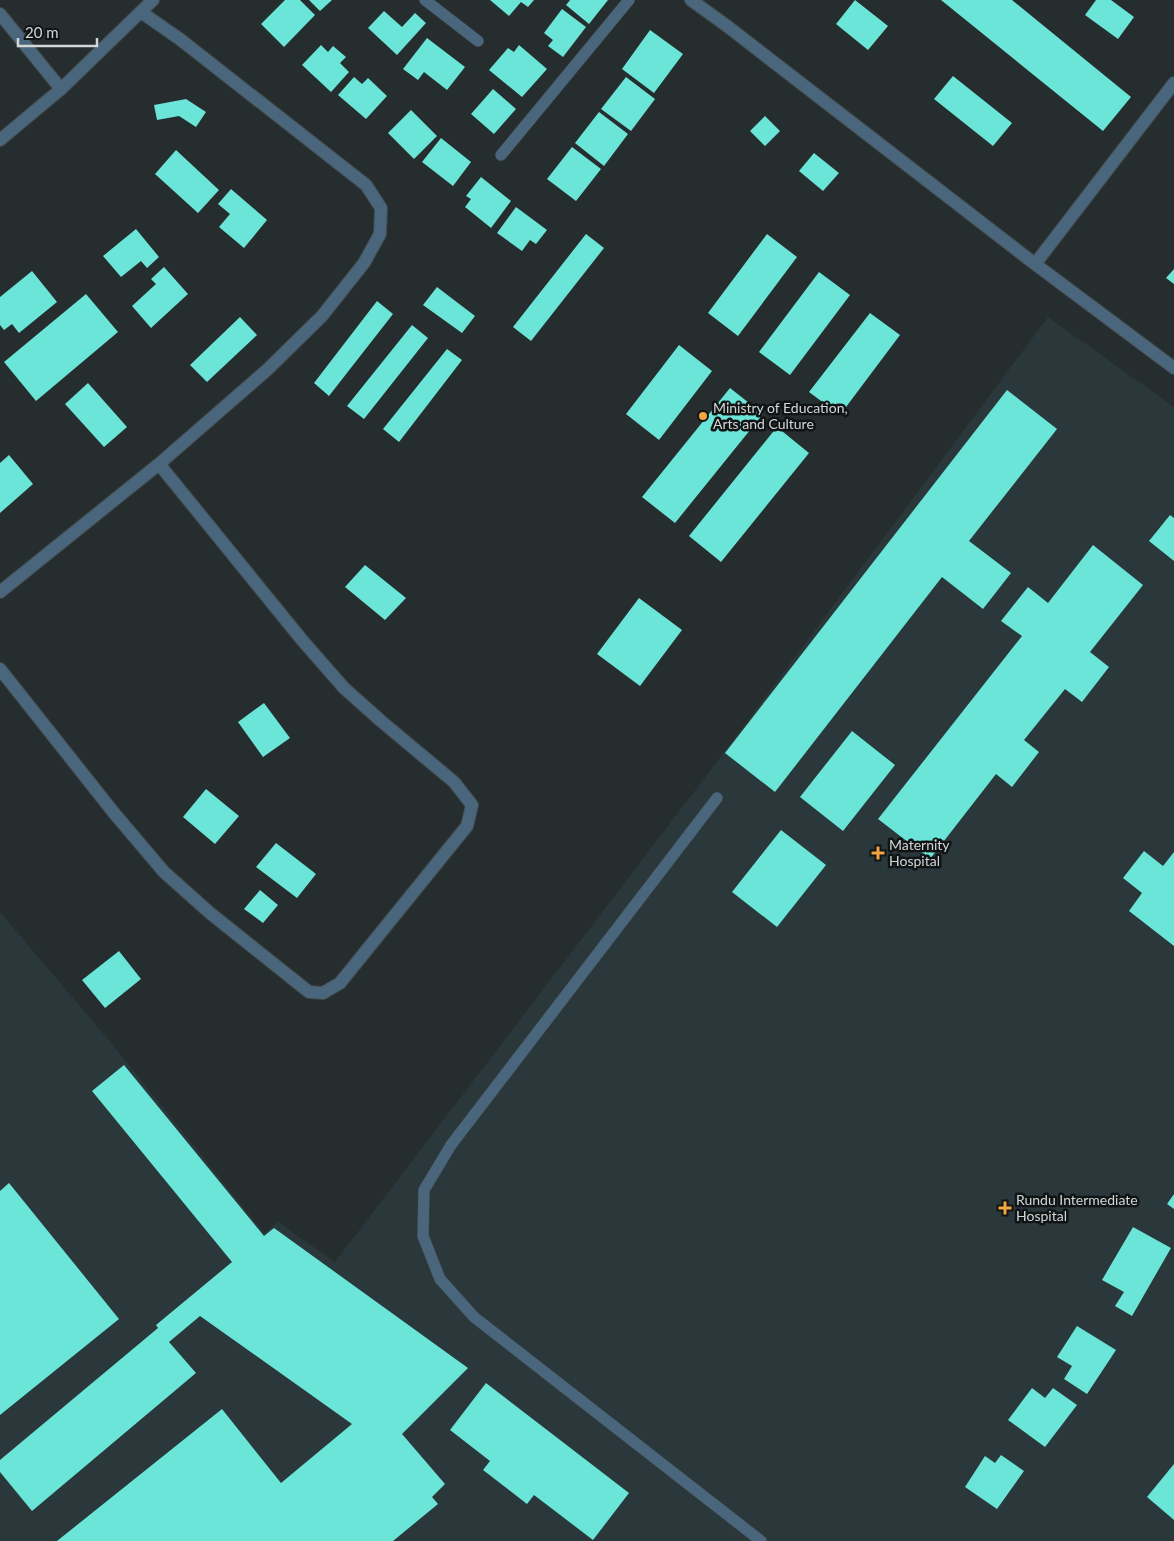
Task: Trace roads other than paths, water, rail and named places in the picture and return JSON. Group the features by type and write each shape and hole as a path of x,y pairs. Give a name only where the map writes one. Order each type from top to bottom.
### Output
{"street":[{"path":"0,140 61,89 153,0"},
{"path":"699,3 1035,264 1174,368"},
{"path":"0,592 159,464 268,369 322,316 364,263 380,234 381,208 366,185 181,40 140,12"},
{"path":"0,14 61,89"},
{"path":"1035,264 1174,83"},
{"path":"0,669 164,872 210,913 309,992 324,993 340,983 467,826 472,805 454,782 344,688 302,640 159,464"}],"lane":[{"path":"426,0 478,41"},
{"path":"501,155 629,0"},
{"path":"717,798 451,1144 424,1190 423,1236 440,1279 474,1317 761,1541"}],"place":[{"name":"Ministry of Education, Arts and Culture","path":"703,416"},
{"name":"Maternity Hospital","path":"878,853"},
{"name":"Rundu Intermediate Hospital","path":"1005,1208"}]}
